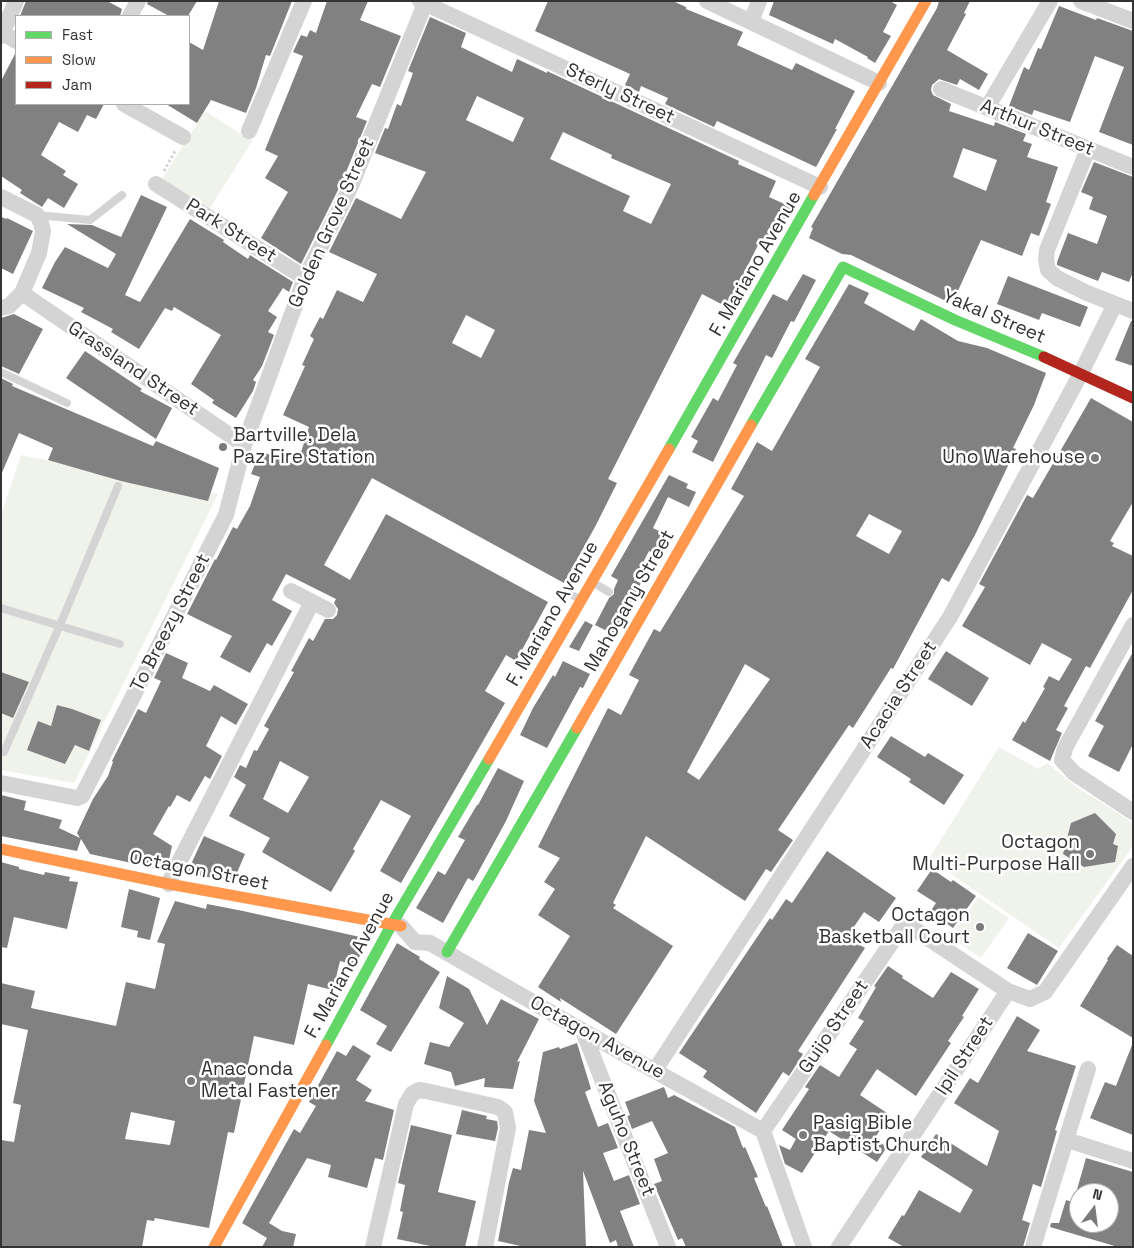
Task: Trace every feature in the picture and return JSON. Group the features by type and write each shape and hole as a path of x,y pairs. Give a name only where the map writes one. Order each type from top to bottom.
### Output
{"street":[{"path":"7,37 16,1"},
{"path":"131,15 138,1"},
{"path":"249,131 304,1"},
{"path":"707,1 879,83"},
{"path":"751,22 759,1"},
{"name":"F. Mariano Avenue","path":"214,1247 582,599 926,1"},
{"path":"987,108 1050,1"},
{"path":"1081,1 1133,21"},
{"name":"Sterly Street","path":"424,2 820,187"},
{"name":"Golden Grove Street","path":"244,445 305,278 351,186 424,2"},
{"name":"Arthur Street","path":"941,89 1133,166"},
{"path":"126,105 183,137"},
{"path":"1088,149 1047,250 1048,270 1057,278 1087,293 1133,311"},
{"name":"Park Street","path":"156,184 305,278"},
{"path":"1,197 37,215 42,223 43,231 39,253 22,293 9,306 1,308"},
{"name":"Yakal Street","path":"843,267 955,320 1081,373 1133,398"},
{"name":"Mahogany Street","path":"447,952 843,267"},
{"name":"Grassland Street","path":"22,293 244,445"},
{"name":"Acacia Street","path":"655,1070 950,617 1081,373 1115,304"},
{"name":"To Breezy Street","path":"1,783 77,798 82,796 226,515 244,445"},
{"path":"291,591 328,610"},
{"path":"169,884 312,602"},
{"path":"1133,624 1065,748 1062,760 1074,773 1133,812"},
{"name":"Octagon Street","path":"1,849 169,884 396,925"},
{"path":"1008,991 1030,999 1045,992 1133,866"},
{"name":"Guijo Street","path":"763,1131 905,923 1008,991"},
{"name":"Octagon Avenue","path":"396,925 422,930 430,943 763,1131"},
{"name":"Ipil Street","path":"839,1247 1008,991"},
{"name":"Aguho Street","path":"583,1031 668,1247"},
{"path":"1033,1247 1088,1069"},
{"path":"373,1247 406,1104 412,1094 419,1090 498,1107 505,1112 508,1128 485,1247"},
{"path":"763,1131 804,1247"},
{"path":"1067,1140 1133,1161"}],"lane":[{"path":"37,215 90,220 122,196"},
{"path":"1,372 67,403"},
{"path":"4,752 118,486"},
{"path":"592,582 609,592"},
{"path":"564,591 582,599"},
{"path":"1,608 120,644"}],"path":[{"path":"156,184 183,137"}],"shaded area":[{"path":"205,111 252,141 210,208 162,179"},
{"path":"21,455 218,494 74,783 1,770 1,515"},
{"path":"999,747 1038,769 1047,763 1074,785 1133,823 1133,846 1059,948 929,859"},
{"name":"Octagon Basketball Court","path":"978,897 1009,918 981,958 950,937"}],"building":[{"path":"26,1 107,1 122,9 120,15 20,15"},
{"path":"148,1 197,1 189,15 167,15 147,4"},
{"path":"219,1 292,1 270,56 266,55 246,113 211,100 197,123 168,105 190,105 190,43 203,50"},
{"path":"327,1 368,1 360,20 401,36 380,87 372,84 356,117 367,121 342,182 301,264 261,238 288,192 265,178 278,156 265,150 303,56 293,52 301,35 307,37 310,30 316,33"},
{"path":"548,1 673,1 686,7 686,9 743,32 737,45 792,70 796,63 855,91 816,167 717,121 714,127 665,104 668,98 641,86 639,92 625,85 630,74 535,31"},
{"path":"774,1 890,1 897,5 883,32 891,36 875,63 868,57 835,39 833,44 769,15"},
{"path":"939,1 970,1 964,13 966,14 947,50 988,74 979,90 960,79 957,85 939,79 932,85 933,95 951,104 949,111 994,126 995,122 1026,134 1023,141 1032,144 1027,157 1058,167 1046,202 1051,204 1039,236 1031,233 1022,256 981,240 952,304 851,255 842,254 809,238 813,228 811,227 937,8","holes":["963,148 997,160 986,191 953,177"]},
{"path":"1059,6 1133,31 1133,145 1099,132 1124,67 1095,56 1070,122 1034,110 1032,115 1009,106 1024,67 1029,70 1038,48 1041,49"},
{"path":"430,17 466,33 461,47 512,72 517,59 547,73 547,71 739,161 738,164 776,181 769,197 791,207 769,248 759,243 727,307 702,294 608,479 617,483 564,583 372,478 324,565 350,580 386,514 548,602 516,661 506,655 485,691 505,703 401,883 380,871 411,816 381,800 353,849 355,851 331,892 262,852 270,838 229,816 246,785 234,777 240,765 246,768 254,750 257,751 269,729 264,726 294,672 291,671 309,638 313,641 325,619 333,619 337,615 338,609 334,603 336,599 286,574 272,600 292,611 272,646 267,643 250,673 220,657 232,636 187,614 233,527 237,529 250,506 260,477 251,474 260,451 297,465 309,427 283,415 305,366 302,365 314,339 310,336 320,317 323,319 337,290 363,302 377,274 329,252 356,198 401,219 426,172 375,153 385,128 388,129 397,104 401,106 413,73 408,71","holes":["477,96 524,118 513,142 466,120","563,132 612,155 611,158 671,184 651,224 623,211 630,196 550,159","466,315 495,330 481,358 452,343","280,761 309,777 288,813 263,799"]},
{"path":"15,54 15,105 103,105 96,119 87,115 78,132 59,122 41,155 66,171 63,175 78,184 64,208 48,198 42,207 20,193 22,190 1,176 1,81"},
{"path":"1094,162 1133,177 1133,272 1129,282 1102,272 1098,281 1057,265 1068,233 1097,244 1107,216 1089,209 1093,197 1081,192"},
{"path":"141,195 167,207 125,295 140,302 190,219 224,240 223,242 248,259 250,255 293,282 289,292 283,288 268,311 277,317 268,332 274,335 262,366 253,380 256,382 253,391 236,418 212,403 214,400 191,384 221,335 174,307 172,311 165,308 139,349 111,332 113,329 81,312 84,308 42,288 65,247 108,268 116,254 67,224 92,225 121,237"},
{"path":"1,217 33,231 13,274 1,268"},
{"path":"803,274 816,280 794,322 791,321 772,358 766,355 713,462 692,452 698,441 691,437 713,398 718,401 737,365 733,363 773,294 787,301"},
{"path":"1008,276 1088,307 1080,327 1042,313 1039,320 997,304"},
{"path":"849,284 869,293 864,303 914,331 921,319 958,341 987,348 1046,373 1034,405 1013,448 1016,449 975,535 949,582 942,578 893,669 891,668 853,728 849,725 778,830 793,840 771,872 766,869 745,901 646,836 613,903 616,905 613,908 673,946 616,1034 560,998 561,1002 538,987 570,936 538,915 555,889 544,882 560,858 538,847 608,708 621,715 639,680 629,675 654,629 660,632 744,496 731,489 757,442 772,451 820,367 805,359","holes":["869,514 902,531 889,554 856,536","745,664 770,679 699,780 687,772"]},
{"path":"14,314 43,329 19,374 1,366 1,318"},
{"path":"1131,321 1133,321 1133,366 1115,360"},
{"path":"85,351 142,389 140,391 172,408 156,439 66,378"},
{"path":"1,378 13,384 12,386 153,446 156,441 219,468 208,501 121,481 48,460 53,448 19,433 1,475"},
{"path":"1091,398 1133,422 1133,502 1110,541 1114,543 1112,546 1133,556 1133,590 1090,668 1086,666 1064,706 1068,708 1056,730 1062,733 1050,761 1012,740 1023,721 1025,723 1045,688 1043,687 1049,676 1059,681 1072,659 1042,643 1030,665 962,626 985,587 979,584 1027,495 1033,498"},
{"path":"669,475 688,484 686,488 696,492 689,507 668,497 653,528 670,537 660,557 649,551 634,580 641,583 613,634 595,625 609,598 614,594 618,580 611,576"},
{"path":"585,621 593,625 579,651 569,647"},
{"path":"946,651 989,678 972,706 928,679"},
{"path":"1133,652 1133,744 1119,772 1088,756 1104,726 1095,721"},
{"path":"166,653 188,663 182,678 210,691 214,685 248,704 236,725 221,716 206,746 222,756 210,779 205,776 190,802 177,795 153,834 172,846 169,860 164,870 90,854 81,839 77,851 1,836 1,795 26,801 24,810 62,820 59,828 80,838 77,833 93,799 108,776 112,761 138,709 146,713 161,681 154,678"},
{"path":"563,661 590,674 583,688 580,687 547,748 520,735 533,708 553,675 555,677"},
{"path":"1,672 29,682 13,718 1,713"},
{"path":"57,705 101,720 89,751 75,745 65,764 27,750 38,721 51,726"},
{"path":"891,736 925,757 928,753 964,775 944,805 909,782 911,779 877,757"},
{"path":"498,768 524,781 506,821 475,878 473,881 468,878 443,923 416,908 438,871 445,875 465,840 458,837"},
{"path":"1095,813 1116,834 1113,844 1118,846 1115,862 1084,867 1063,854 1071,823"},
{"path":"204,836 245,854 233,882 187,873"},
{"path":"827,851 896,898 879,922 864,912 847,937 865,948 798,1051 803,1054 789,1076 783,1072 756,1113 703,1077 707,1071 679,1053 770,918 772,920 786,899 792,903"},
{"path":"1,862 44,875 45,872 70,877 69,881 78,882 67,929 14,917 7,948 1,947"},
{"path":"932,869 951,882 953,880 976,896 953,928 930,912 936,903 917,891"},
{"path":"129,889 160,898 150,940 137,937 138,931 121,927"},
{"path":"175,901 206,909 207,904 243,911 369,939 355,965 340,961 333,990 308,984 294,1045 254,1036 234,1133 228,1132 209,1228 155,1218 154,1221 147,1220 142,1247 1,1247 1,1140 14,1142 21,1105 13,1103 28,1030 1,1024 1,983 35,991 31,1008 116,1026 126,982 155,989 165,944 157,942","holes":["131,1112 175,1121 170,1145 125,1139"]},
{"path":"1028,933 1058,951 1037,985 1007,968"},
{"path":"397,943 440,972 391,1052 376,1044 387,1026 360,1010"},
{"path":"1117,945 1133,956 1133,1038 1080,1006"},
{"path":"888,966 903,976 902,978 933,998 951,972 979,989 948,1041 951,1043 916,1096 877,1069 860,1095 890,1115 874,1139 887,1147 877,1162 829,1131 802,1173 785,1164 779,1145 790,1150 796,1139 782,1130 809,1089 805,1087 820,1065 839,1077 857,1049 849,1044 864,1021 858,1018 876,987 874,986"},
{"path":"447,976 469,989 487,1025 501,999 539,1019 517,1062 520,1061 513,1089 484,1087 485,1078 455,1086 451,1072 424,1064 430,1042 449,1047 464,1023 439,1008"},
{"path":"1017,1016 1040,1030 1027,1051 1076,1066 1055,1130 1057,1131 1041,1187 1033,1184 1022,1220 1030,1223 1023,1247 904,1247 888,1238 902,1215 904,1216 919,1190 960,1213 973,1190 921,1157 936,1134 987,1166 999,1131 954,1103 970,1078 978,1083"},
{"path":"577,1043 591,1089 585,1092 598,1127 608,1123 618,1148 603,1153 614,1181 629,1175 640,1204 620,1211 634,1247 618,1247 616,1240 610,1243 583,1171 586,1247 525,1247 498,1241 509,1182 513,1168 521,1170 529,1130 546,1133 534,1101 543,1052"},
{"path":"353,1045 371,1056 356,1080 372,1090 365,1101 394,1110 383,1160 375,1158 367,1188 328,1177 331,1165 307,1158 269,1223 282,1231 296,1234 293,1247 262,1247 267,1238 242,1223 294,1129 300,1133 316,1106 309,1102 337,1051 346,1056"},
{"path":"1132,1045 1133,1135 1090,1118 1105,1082 1116,1086"},
{"path":"664,1087 668,1098 674,1095 735,1127 743,1148 745,1147 758,1177 754,1178 783,1247 686,1247 682,1238 678,1240 654,1184 662,1181 654,1159 668,1153 652,1121 632,1129 627,1116 630,1115 625,1102"},
{"path":"462,1110 487,1116 486,1119 497,1121 498,1128 495,1141 456,1134"},
{"path":"411,1125 452,1135 438,1192 476,1201 465,1247 435,1247 397,1239 403,1212 400,1211 405,1185 398,1183"},
{"path":"1086,1158 1133,1172 1133,1247 1118,1247 1070,1233 1119,1233 1119,1183 1079,1183"},
{"path":"1066,1200 1069,1201 1069,1233 1050,1227 1051,1223 1059,1223"}],"traffic: fast":[{"path":"669,449 814,195"},
{"path":"751,425 843,267 955,320 1044,357"},
{"path":"447,952 577,728"},
{"path":"326,1045 392,924 489,759"}],"traffic: slow":[{"path":"814,195 926,1"},
{"path":"577,728 751,425"},
{"path":"489,759 669,449"},
{"path":"1,849 169,884 401,926"},
{"path":"214,1247 326,1045"}],"traffic: jam":[{"path":"1044,357 1133,398"}],"place":[{"name":"Bartville, Dela Paz Fire Station","path":"223,447"},
{"name":"Uno Warehouse","path":"1095,458"},
{"name":"Octagon Multi-Purpose Hall","path":"1090,854"},
{"name":"Octagon Basketball Court","path":"980,927"},
{"name":"Anaconda Metal Fastener","path":"191,1081"},
{"name":"Pasig Bible Baptist Church","path":"803,1135"}]}
